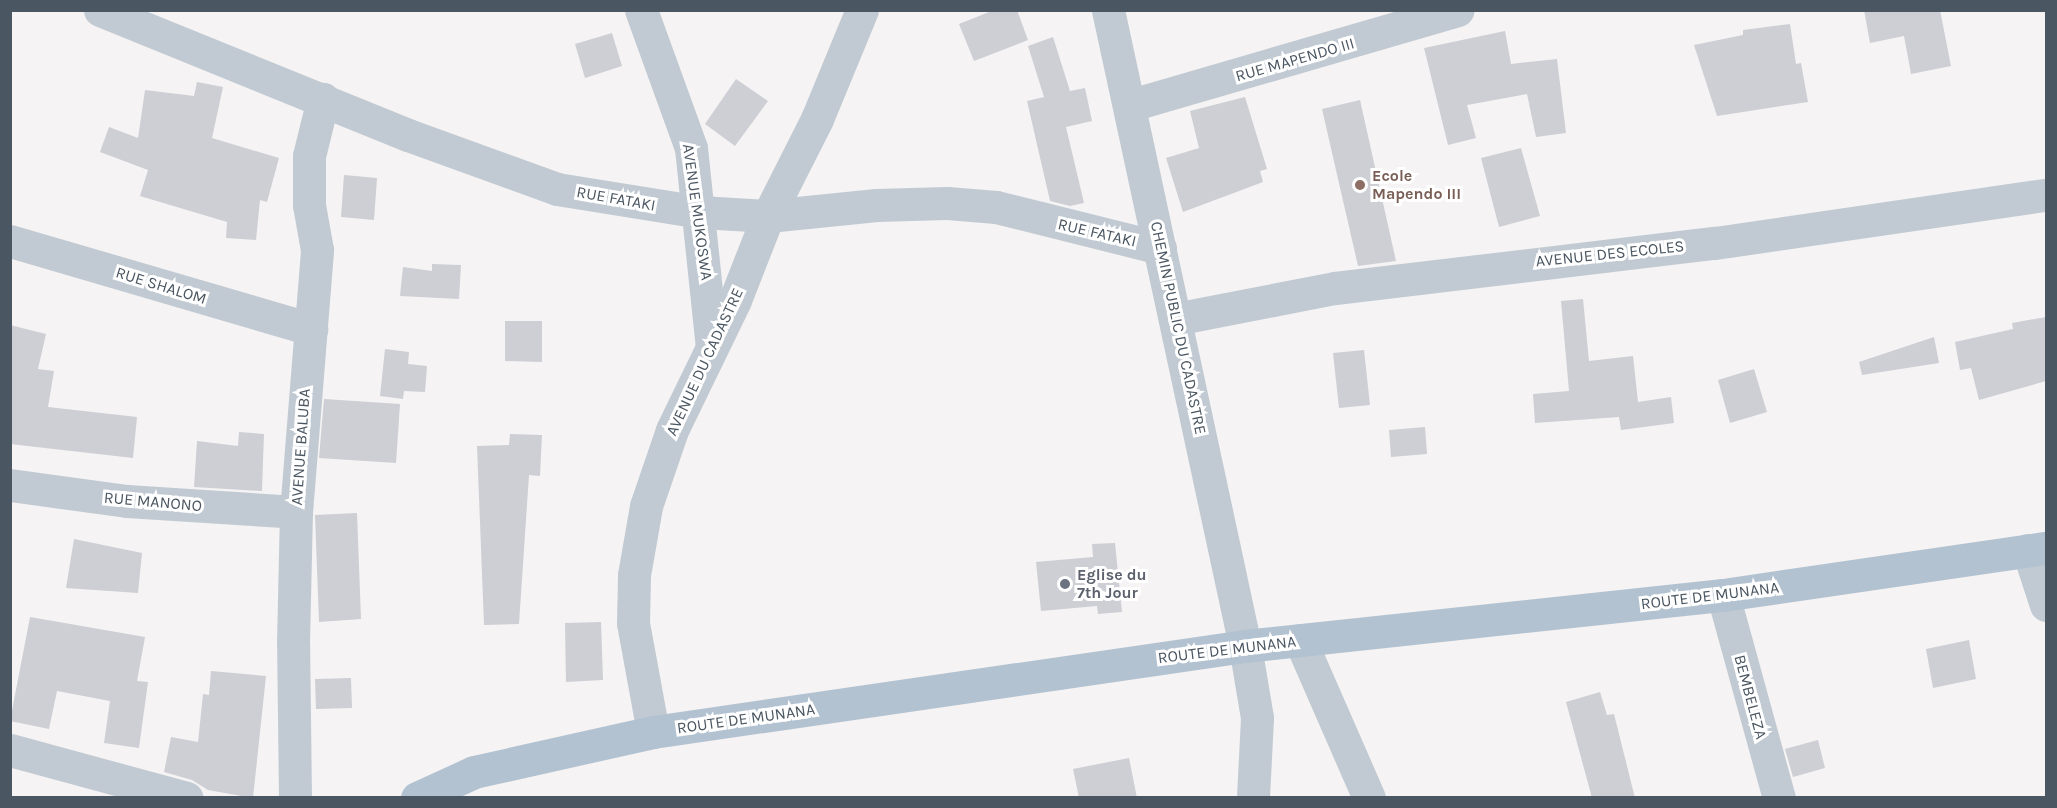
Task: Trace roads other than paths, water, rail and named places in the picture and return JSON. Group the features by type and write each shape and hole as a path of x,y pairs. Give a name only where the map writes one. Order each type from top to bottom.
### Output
{"main road":[{"name":"ROUTE DE MUNANA","path":"417,798 474,772 653,732 1245,646 1723,595 2037,549"}],"street":[{"name":"RUE FATAKI","path":"100,10 408,135 557,189 700,212 768,216 876,205 947,203 996,207 1160,248"},
{"name":"AVENUE MUKOSWA","path":"641,10 691,148 700,212 712,349"},
{"name":"AVENUE DU CADASTRE","path":"653,732 633,623 634,575 646,506 672,430 712,349 768,216 817,119 862,10"},
{"name":"CHEMIN PUBLIC DU CADASTRE","path":"1108,10 1131,105 1245,646 1257,718 1252,798"},
{"name":"RUE MAPENDO III","path":"1131,105 1457,10"},
{"name":"AVENUE BALUBA","path":"295,798 292,643 296,512 317,250 309,205 309,156 323,99"},
{"name":"AVENUE DES ECOLES","path":"1175,319 1335,288 1715,243 2046,195"},
{"name":"RUE SHALOM","path":"10,241 311,329"},
{"name":"RUE MANONO","path":"10,485 127,501 296,512"},
{"path":"2037,549 2046,605"},
{"name":"BEMBELEZA","path":"1723,595 1779,798"},
{"path":"1300,640 1369,798"},
{"path":"10,750 187,798"}],"place":[{"name":"Ecole Mapendo III","path":"1360,185"},
{"name":"Eglise du 7th Jour","path":"1065,584"}]}
